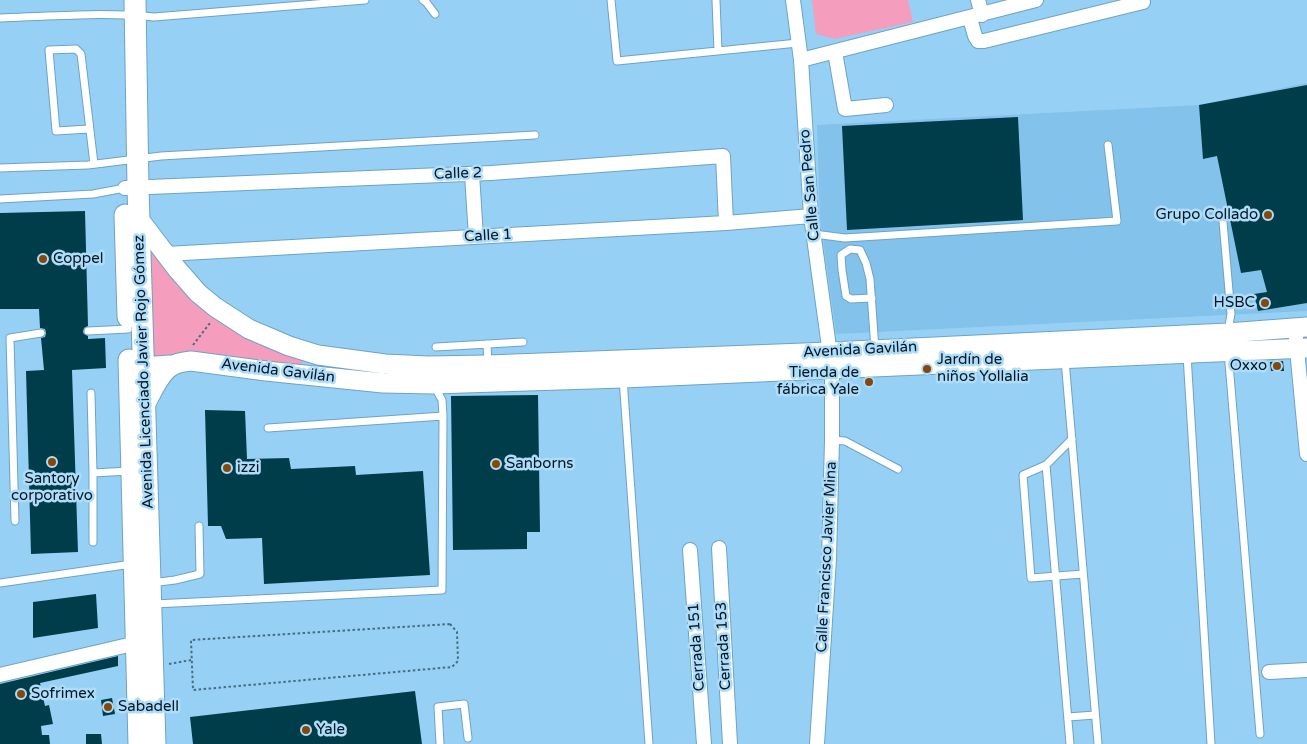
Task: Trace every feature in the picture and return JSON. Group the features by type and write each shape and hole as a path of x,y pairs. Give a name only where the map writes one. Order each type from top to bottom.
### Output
{"main road":[{"name":"Avenida Licenciado Javier Rojo Gómez","path":"128,8 137,368 132,471 137,643 145,669 155,744"},
{"name":"Avenida Licenciado Javier Rojo Gómez","path":"131,188 139,218 133,244 128,329 146,405 151,583 151,604 139,744"},
{"name":"Avenida Gavilán","path":"139,218 198,293 220,311 256,332 289,346 318,355 433,384 488,374 831,361 1064,349 1186,334 1301,328"},
{"name":"Avenida Gavilán","path":"831,361 875,350 1064,349 1187,354 1302,348"},
{"path":"316,376 318,355"},
{"name":"Avenida Gavilán","path":"175,364 191,361 316,376 384,373 428,366 488,374"},
{"path":"137,368 175,364"},
{"path":"146,405 159,380 175,364"}],"street":[{"name":"Calle San Pedro","path":"793,0 800,60 811,216 831,361"},
{"path":"978,0 976,16 978,40 984,41 1143,2"},
{"path":"800,60 1036,0"},
{"path":"835,52 845,109 886,105"},
{"name":"Calle 2","path":"131,188 472,174 724,156 726,222"},
{"path":"472,174 476,236"},
{"name":"Calle 1","path":"166,254 811,216"},
{"path":"1301,328 1307,454"},
{"name":"Calle Francisco Javier Mina","path":"817,744 829,559 832,440 831,361"},
{"name":"Cerrada 153","path":"718,548 730,744"},
{"name":"Cerrada 151","path":"690,550 704,744"},
{"path":"0,675 137,643"},
{"path":"1269,672 1307,670"}],"lane":[{"path":"0,18 101,15 128,8 154,17 365,0"},
{"path":"423,0 435,14"},
{"path":"611,0 616,62 798,43"},
{"path":"716,0 718,51"},
{"path":"89,129 56,131 49,50 76,49 81,54 94,164"},
{"path":"0,168 94,164 161,156 535,135"},
{"path":"814,234 845,238 1117,221 1108,145"},
{"path":"0,199 93,194 131,188"},
{"path":"1223,222 1231,314 1227,332 1228,352 1231,369 1260,734"},
{"path":"872,298 852,299 846,296 841,255 850,249 860,250 866,263 872,298 875,350"},
{"path":"88,331 128,329"},
{"path":"15,521 10,338 41,333"},
{"path":"1186,334 1211,744"},
{"path":"436,347 523,342"},
{"path":"487,344 488,374"},
{"path":"1064,349 1098,744"},
{"path":"151,604 442,590 442,400 433,384 428,366"},
{"path":"622,369 649,744"},
{"path":"91,393 93,542"},
{"path":"268,428 443,416"},
{"path":"1072,439 1046,464 1022,475 1031,578 1083,574"},
{"path":"832,440 845,441 898,469"},
{"path":"1046,464 1070,744"},
{"path":"93,473 132,471"},
{"path":"151,583 200,574 199,526"},
{"path":"0,583 135,563"},
{"path":"440,744 438,707 464,704 468,738"},
{"path":"1068,717 1095,715"}],"path":[{"path":"175,364 220,311"},
{"path":"450,624 457,632 458,661 452,667 192,690 191,660 191,640 450,624"},
{"path":"145,669 191,660"}],"shaded area":[{"path":"812,0 908,0 913,22 835,39 816,34"},
{"path":"1307,83 1307,311 836,334 820,218 817,125 1199,105"},
{"path":"148,250 163,256 184,284 303,357 302,363 297,369 151,366"}],"building":[{"name":"Grupo Collado","path":"1307,85 1307,303 1258,311 1254,294 1267,292 1261,270 1241,273 1217,156 1203,159 1199,105"},
{"path":"1018,117 1023,220 847,230 842,126"},
{"path":"85,211 88,326 84,328 83,332 88,336 88,339 105,338 106,368 72,370 78,552 31,554 26,371 44,370 41,338 45,337 46,333 45,329 40,328 39,309 0,309 0,213"},
{"name":"Oxxo","path":"1283,361 1284,371 1271,371 1270,362"},
{"name":"Sanborns","path":"538,395 540,532 527,532 527,549 453,550 451,396"},
{"path":"205,410 245,411 247,459 289,458 291,469 355,466 356,475 423,471 430,575 264,584 262,538 226,539 221,526 208,526"},
{"path":"96,594 98,628 33,638 33,602"},
{"name":"Sofrimex","path":"118,656 118,666 40,683 45,706 49,705 53,724 41,726 42,735 49,735 50,744 0,744 0,684"},
{"name":"Yale","path":"415,691 422,744 193,744 190,717"},
{"path":"112,698 115,714 103,716 101,700"},
{"name":"Sofrimex","path":"86,734 101,734 102,744 86,744"}],"place":[{"name":"Grupo Collado","path":"1268,215"},
{"name":"Coppel","path":"43,259"},
{"name":"HSBC","path":"1265,303"},
{"name":"Oxxo","path":"1277,366"},
{"name":"Jardín de niños Yollalia","path":"927,369"},
{"name":"Tienda de fábrica Yale","path":"869,382"},
{"name":"Santory corporativo","path":"52,462"},
{"name":"Sanborns","path":"496,464"},
{"name":"izzi","path":"227,468"},
{"name":"Sofrimex","path":"21,694"},
{"name":"Sabadell","path":"108,707"},
{"name":"Yale","path":"306,730"}]}
